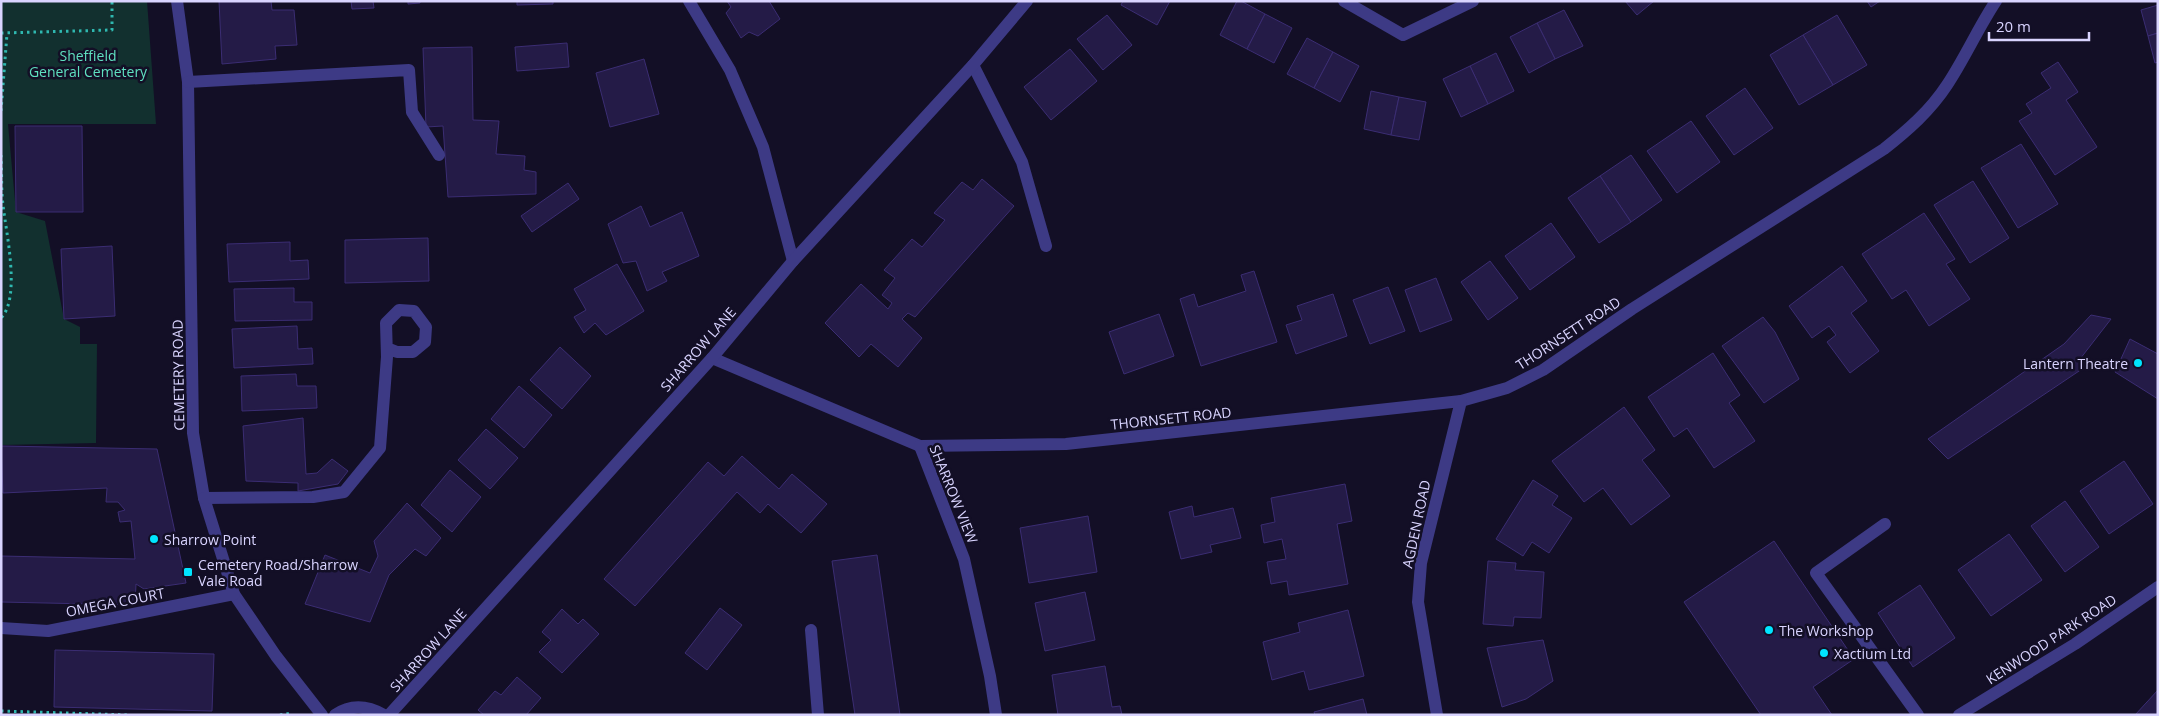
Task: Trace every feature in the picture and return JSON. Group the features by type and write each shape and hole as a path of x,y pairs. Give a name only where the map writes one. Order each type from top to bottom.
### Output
{"street":[{"name":"CEMETERY ROAD","path":"177,1 188,82 193,433 204,498 234,594 276,656 322,715"},
{"path":"689,1 730,70 763,147 793,261"},
{"name":"SHARROW LANE","path":"389,715 712,358 793,261 973,65 1028,1"},
{"path":"1344,1 1404,35 1473,1"},
{"name":"THORNSETT ROAD","path":"920,446 1066,444 1461,400 1507,388 1543,370 1632,309 1884,149 1917,122 1947,85 1981,23 1996,1"},
{"path":"973,65 1022,162 1046,246"},
{"path":"188,82 409,70 412,112 439,155"},
{"path":"204,498 313,497 344,492 380,448 387,348"},
{"name":"SHARROW VIEW","path":"712,358 920,446 964,559 990,676 996,715"},
{"name":"AGDEN ROAD","path":"1437,715 1418,602 1421,563 1461,400"},
{"path":"1884,524 1816,573 1918,715"},
{"name":"KENWOOD PARK ROAD","path":"1959,715 2075,644 2158,587"},
{"name":"OMEGA COURT","path":"1,628 48,631 234,594"},
{"path":"811,630 818,715"},
{"path":"335,715 356,707 373,709 384,715"}],"path":[{"path":"1,34 112,30 112,1"},
{"path":"1,111 7,34"},
{"path":"1,155 3,203 12,268 7,312 1,318"},
{"path":"1,711 130,715"}],"green space":[{"name":"Sheffield General Cemetery","path":"1,1 147,1 156,124 8,124 16,212 45,221 64,319 80,327 80,344 97,344 96,443 1,445"}],"building":[{"path":"219,1 271,1 272,10 294,10 297,45 275,46 276,59 222,64"},
{"path":"351,1 373,1 374,8 352,9"},
{"path":"408,1 420,1 420,3 408,4"},
{"path":"517,1 553,1 553,4 517,5"},
{"path":"727,1 769,1 780,19 758,36 749,32 741,38 726,13 731,7"},
{"path":"1123,1 1170,1 1157,25 1121,5"},
{"path":"1237,1 1241,1 1265,14 1247,49 1220,35"},
{"path":"1625,1 1654,1 1637,15"},
{"path":"1867,1 1880,1 1871,7"},
{"path":"2158,5 2158,33 2148,36 2141,10"},
{"path":"1564,10 1583,46 1555,59 1537,23"},
{"path":"1265,14 1292,28 1274,63 1247,49"},
{"path":"1107,15 1132,45 1103,70 1077,39"},
{"path":"1837,15 1867,65 1833,85 1803,35"},
{"path":"1537,23 1555,59 1529,73 1510,37"},
{"path":"2158,33 2158,62 2155,63 2148,36"},
{"path":"1803,35 1833,85 1799,105 1770,55"},
{"path":"1307,38 1333,52 1314,88 1287,74"},
{"path":"567,43 569,67 517,71 515,47"},
{"path":"472,47 473,120 499,121 496,154 525,156 524,170 536,172 536,194 448,197 443,126 426,127 423,48"},
{"path":"1070,49 1097,81 1051,120 1024,87"},
{"path":"1333,52 1359,66 1340,102 1314,88"},
{"path":"1496,53 1514,91 1488,104 1470,66"},
{"path":"644,59 659,114 610,127 596,73"},
{"path":"2058,62 2078,92 2066,100 2097,147 2055,175 2019,121 2032,113 2026,104 2051,88 2041,73"},
{"path":"1470,66 1488,104 1461,117 1443,79"},
{"path":"1745,88 1773,128 1734,155 1706,116"},
{"path":"1371,91 1399,97 1391,135 1364,129"},
{"path":"1399,97 1426,102 1419,140 1391,135"},
{"path":"1691,121 1720,162 1677,193 1647,151"},
{"path":"15,126 82,126 83,212 16,212"},
{"path":"2021,144 2058,204 2018,228 1981,168"},
{"path":"1631,155 1662,200 1631,222 1600,176"},
{"path":"1600,176 1631,222 1599,243 1568,198"},
{"path":"982,179 1014,206 915,317 908,313 902,319 922,338 898,367 871,344 859,357 825,323 861,284 888,309 892,303 882,295 895,278 884,270 912,239 922,247 945,220 934,213 962,182 973,190"},
{"path":"1973,181 2009,238 1970,263 1934,205"},
{"path":"568,183 579,199 532,232 521,216"},
{"path":"641,206 650,227 682,212 699,256 662,272 667,281 647,291 636,261 623,263 608,224"},
{"path":"1924,213 1955,259 1946,264 1970,299 1929,326 1906,290 1892,299 1862,254"},
{"path":"1551,223 1575,257 1530,290 1505,256"},
{"path":"428,238 429,281 345,283 345,240"},
{"path":"290,242 290,261 308,260 309,279 229,282 227,244"},
{"path":"112,246 115,316 64,319 61,249"},
{"path":"1490,261 1518,298 1488,320 1461,282"},
{"path":"617,264 644,311 606,335 595,323 584,333 574,317 586,310 574,289"},
{"path":"1842,266 1867,301 1851,313 1879,351 1850,373 1827,342 1836,335 1829,326 1812,338 1789,306"},
{"path":"1254,271 1277,342 1201,366 1180,299 1194,294 1198,307 1246,291 1241,275"},
{"path":"1436,278 1452,320 1420,332 1405,290"},
{"path":"1388,287 1405,331 1370,344 1353,300"},
{"path":"294,288 294,302 312,302 312,320 235,321 234,289"},
{"path":"1333,294 1347,336 1296,354 1286,325 1302,320 1297,306"},
{"path":"1159,314 1174,356 1124,374 1109,332"},
{"path":"2091,315 2111,319 2080,359 2085,367 1948,459 1928,439 2064,344"},
{"path":"1763,317 1775,332 1799,379 1764,403 1722,346"},
{"path":"297,326 298,349 312,348 313,364 234,368 232,329"},
{"name":"Lantern Theatre","path":"2130,339 2158,354 2158,399 2115,372"},
{"path":"560,347 591,376 562,409 530,380"},
{"path":"1713,353 1740,395 1729,403 1755,441 1714,468 1687,428 1674,437 1648,397"},
{"path":"296,374 297,386 316,386 317,408 242,411 241,376"},
{"path":"519,386 552,415 524,448 491,419"},
{"path":"1624,407 1655,450 1642,460 1670,496 1631,525 1603,488 1584,502 1552,461"},
{"path":"303,418 306,474 317,473 332,459 348,471 338,484 298,491 298,483 246,481 243,426"},
{"path":"486,429 518,458 490,489 458,460"},
{"name":"Sharrow Point","path":"1,446 157,449 186,583 144,589 136,584 135,605 1,602 1,556 135,559 131,521 120,522 118,512 125,510 118,502 106,502 107,488 3,493"},
{"path":"742,456 779,489 792,474 827,504 801,533 768,504 760,513 737,492 635,606 604,579 708,462 724,476"},
{"path":"2124,461 2153,504 2109,534 2080,491"},
{"path":"450,470 481,497 452,532 421,505"},
{"path":"1533,480 1558,496 1552,505 1572,518 1549,553 1532,542 1523,556 1496,539"},
{"path":"1345,484 1352,521 1337,524 1348,584 1289,595 1287,581 1271,584 1267,562 1286,559 1282,539 1264,543 1261,525 1275,522 1271,498"},
{"path":"2065,501 2099,547 2065,572 2031,526"},
{"path":"407,503 441,538 426,556 415,549 389,575 370,622 305,604 325,555 370,573 378,556 374,541"},
{"path":"1192,506 1194,517 1233,508 1241,538 1210,545 1212,552 1181,559 1169,512"},
{"path":"1088,516 1097,572 1029,583 1020,528"},
{"path":"2009,534 2042,580 1991,616 1958,570"},
{"name":"The Workshop","path":"1774,541 1854,659 1813,687 1832,715 1761,715 1684,602"},
{"path":"877,555 900,715 855,715 832,561"},
{"path":"1488,561 1516,563 1515,570 1544,572 1541,618 1514,617 1513,626 1483,624"},
{"path":"1920,585 1955,638 1913,667 1878,613"},
{"path":"1085,592 1095,640 1045,651 1035,603"},
{"path":"720,608 742,625 707,670 685,653"},
{"path":"562,609 578,624 583,619 599,634 562,673 539,652 551,640 542,632"},
{"path":"1348,610 1364,676 1309,690 1304,671 1272,680 1263,642 1300,632 1298,623"},
{"path":"1543,640 1553,681 1526,699 1502,707 1487,648"},
{"path":"55,650 214,654 212,711 54,707"},
{"path":"1105,666 1112,707 1120,706 1122,715 1058,715 1052,675"},
{"path":"517,677 541,698 526,715 484,715 478,710 495,691 501,695"},
{"path":"2158,690 2158,715 2135,715"},
{"path":"1363,699 1367,715 1315,715 1314,712"}],"place":[{"name":"Lantern Theatre","path":"2138,363"},
{"name":"Sharrow Point","path":"154,539"},
{"name":"Cemetery Road/Sharrow Vale Road","path":"188,572"},
{"name":"The Workshop","path":"1769,630"},
{"name":"Xactium Ltd","path":"1824,653"}]}
